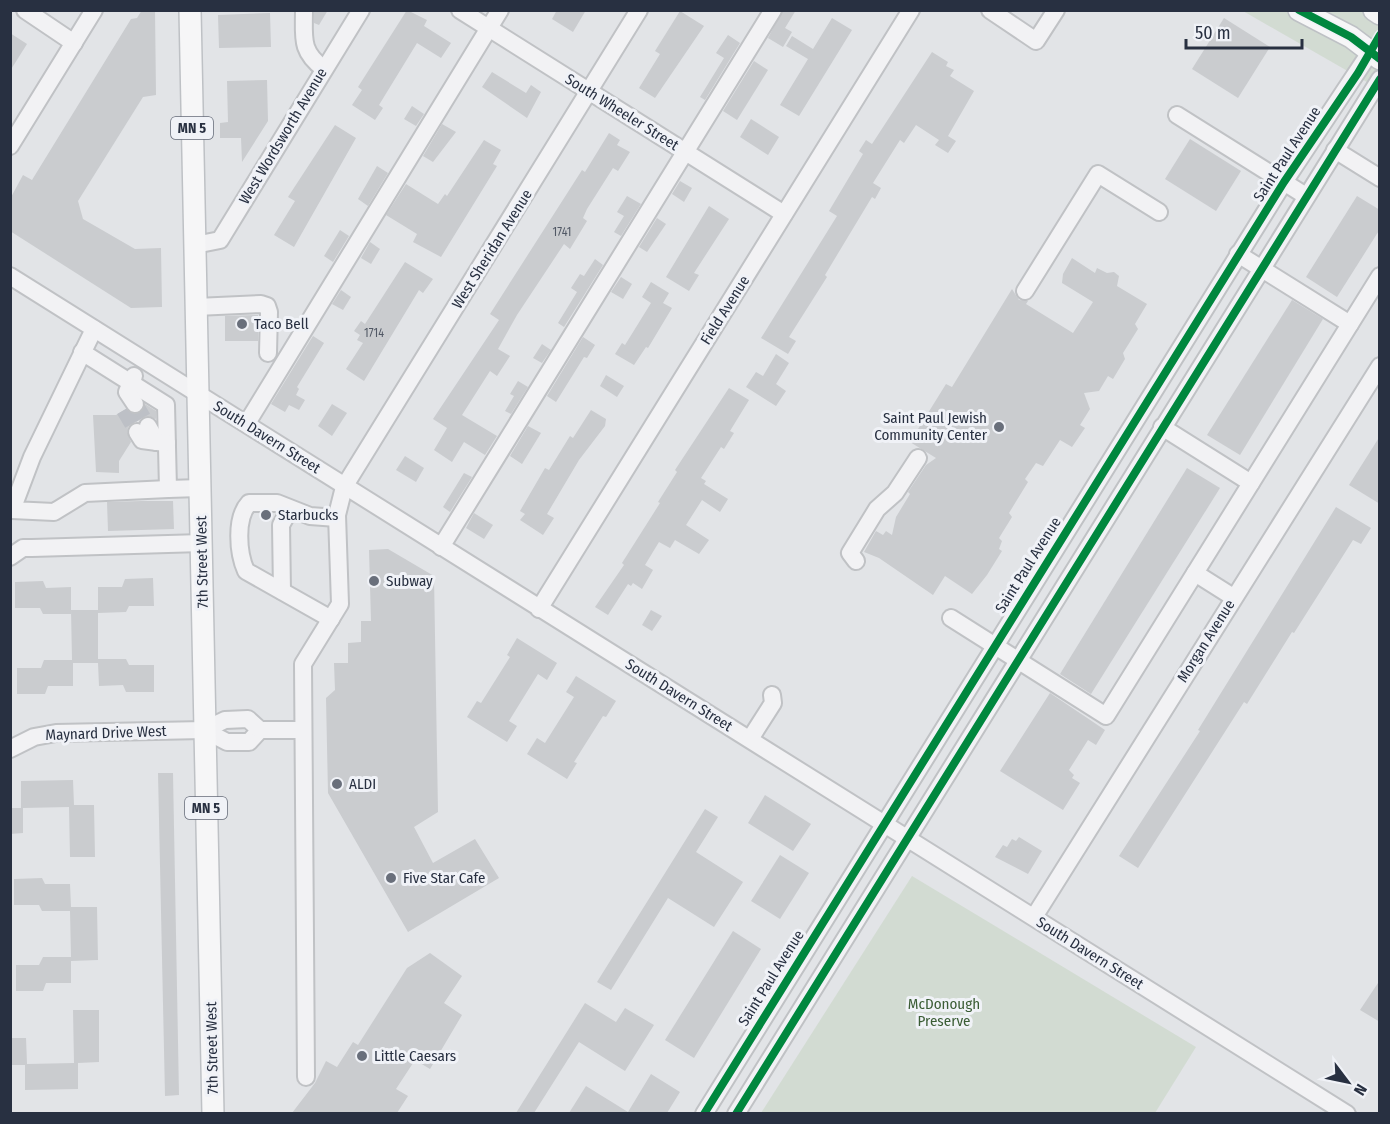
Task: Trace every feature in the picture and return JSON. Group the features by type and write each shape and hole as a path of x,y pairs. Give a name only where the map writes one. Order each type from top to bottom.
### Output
{"main road":[{"name":"7th Street West","path":"190,10 213,1113"},
{"path":"1299,10 1351,38 1377,48"},
{"path":"1374,10 1380,14"}],"street":[{"path":"25,10 74,43"},
{"path":"10,146 94,10"},
{"path":"304,10 306,51 310,59 324,69"},
{"name":"West Wordsworth Avenue","path":"195,245 220,240 361,10"},
{"name":"South Wheeler Street","path":"460,10 784,214"},
{"path":"246,423 500,10"},
{"name":"West Sheridan Avenue","path":"306,1077 303,664 340,604 337,518 345,487 639,10"},
{"path":"441,547 773,10"},
{"name":"Field Avenue","path":"539,609 911,10"},
{"path":"990,10 1036,41 1056,10"},
{"name":"Saint Paul Avenue","path":"704,1113 1238,254 1284,182 1377,48"},
{"path":"736,1113 1380,79"},
{"path":"1177,115 1306,196"},
{"path":"1335,150 1380,178"},
{"path":"1025,291 1098,174 1159,212"},
{"path":"1238,254 1350,324"},
{"name":"South Davern Street","path":"10,276 1034,918 1326,1108 1347,1113"},
{"path":"951,618 1106,716 1350,324 1377,285"},
{"path":"196,306 261,304 267,306 268,353"},
{"path":"94,329 32,457 12,510 54,512 85,493 200,488"},
{"path":"82,351 129,397 166,405 162,442 168,489"},
{"path":"129,397 143,360"},
{"name":"Morgan Avenue","path":"1034,918 1233,597 1380,366"},
{"path":"1162,427 1251,483"},
{"path":"143,429 162,442"},
{"path":"856,561 850,553 877,509 895,493 918,458"},
{"path":"331,619 246,571 241,560 240,519 249,503 277,502 310,516 337,518"},
{"path":"282,591 281,525 290,508"},
{"path":"10,557 23,548 202,543"},
{"path":"1195,573 1233,597"},
{"path":"750,739 773,703 772,695"},
{"name":"Maynard Drive West","path":"10,749 34,737 56,733 204,730 225,720 248,719 260,730 303,730"}],"green space":[{"path":"1243,11 1379,11 1379,89"},
{"name":"McDonough Preserve","path":"912,876 1196,1047 1155,1113 761,1113"}],"building":[{"path":"142,10 155,10 156,95 143,97 78,201 83,219 135,249 161,248 162,307 131,308 10,231 10,199 23,175 32,180 131,19 137,18"},
{"path":"314,10 328,10 319,25 314,23"},
{"path":"407,10 427,20 424,26 451,43 441,58 417,43 379,105 383,108 375,120 352,105 362,90 358,87"},
{"path":"557,10 586,10 573,32 552,19"},
{"path":"783,10 796,10 785,28 792,32 783,47 768,38"},
{"path":"680,11 704,26 655,98 639,88 660,54 655,51"},
{"path":"270,13 271,47 219,48 218,15"},
{"path":"832,18 852,30 799,116 780,105 808,59 786,46 792,36 813,49"},
{"path":"1224,18 1270,47 1238,98 1192,69"},
{"path":"10,33 27,44 10,71"},
{"path":"728,35 740,43 705,100 700,97 724,58 716,53"},
{"path":"932,52 948,62 946,66 954,70 950,76 974,91 948,136 956,141 948,153 935,145 939,140 916,125 904,143 900,140 873,183 881,188 875,199 872,197 825,275 827,277 789,337 796,341 788,354 761,338 837,216 829,211 863,154 859,151 866,140 872,144"},
{"path":"754,61 768,70 737,120 723,111"},
{"path":"492,72 526,93 531,85 541,92 527,118 482,87"},
{"path":"267,80 268,121 242,162 241,138 220,138 220,123 228,122 227,81"},
{"path":"412,106 424,114 416,126 404,119"},
{"path":"751,119 779,137 768,155 740,137"},
{"path":"442,124 456,132 433,162 423,156"},
{"path":"335,125 356,138 294,247 274,235 295,201 288,197"},
{"path":"609,133 620,140 617,145 630,152 618,171 613,168 587,209 583,218 587,221 570,249 564,244 517,315 498,349 510,356 497,376 490,371 462,415 497,436 485,455 464,442 452,462 434,450 447,428 433,419 499,320 490,314 582,170 585,172"},
{"path":"1190,139 1241,171 1216,211 1165,179"},
{"path":"484,140 501,150 493,164 497,166 441,257 413,242 417,234 386,215 406,184 438,204 445,194 447,196"},
{"path":"377,166 388,173 368,206 358,199"},
{"path":"680,181 692,188 684,202 672,194"},
{"path":"627,196 641,204 621,236 614,232 624,216 617,212"},
{"path":"1357,196 1380,210 1380,229 1337,297 1306,277"},
{"path":"709,206 729,219 694,273 699,275 689,291 666,277"},
{"path":"657,218 666,224 647,252 639,247"},
{"path":"340,230 349,236 333,262 324,256"},
{"path":"370,242 380,249 371,264 361,258"},
{"name":"Saint Paul Jewish Community Center","path":"1072,258 1095,273 1097,268 1107,273 1114,272 1119,276 1117,286 1147,304 1135,324 1138,329 1123,353 1125,359 1113,379 1108,376 1099,391 1084,393 1090,409 1080,425 1085,428 1072,447 1060,440 1043,466 1036,463 1025,479 1028,482 1009,513 1012,517 999,538 1002,541 999,549 1002,551 987,575 972,594 945,576 933,595 879,558 864,552 876,531 883,535 886,531 892,535 896,517 910,494 908,492 926,465 936,458 910,442 946,384 952,387 1012,289 1019,300 1028,301 1026,304 1073,333 1093,302 1062,283 1063,274"},
{"path":"595,259 603,265 564,327 558,323 577,292 571,288 580,274 584,276"},
{"path":"405,262 433,279 423,293 419,290 364,381 346,369 363,343 357,340 360,335 354,331 361,321 365,324"},
{"path":"621,277 632,284 623,299 611,292"},
{"path":"651,282 669,293 663,303 672,308 648,348 646,347 634,365 615,354 622,343 625,345 651,303 642,297"},
{"path":"341,290 351,297 343,310 332,304"},
{"path":"1292,300 1323,319 1240,455 1207,435"},
{"name":"Taco Bell","path":"258,315 258,341 225,341 225,316"},
{"path":"313,336 324,343 297,387 299,389 296,395 305,400 299,410 289,405 285,412 271,404"},
{"path":"583,337 595,345 587,358 584,357 556,402 547,396"},
{"path":"542,344 551,350 542,363 533,358"},
{"path":"776,354 789,363 776,384 786,391 776,406 746,387 756,372 763,376"},
{"path":"606,375 624,386 617,397 600,386"},
{"path":"518,381 528,387 511,414 505,411 514,396 510,394"},
{"path":"729,388 749,400 730,431 734,433 724,449 721,447 701,478 706,481 704,484 728,499 720,512 702,500 686,525 709,540 699,554 675,540 670,548 659,542 645,565 653,570 642,589 633,583 631,586 628,584 608,615 595,607 624,565 622,563 677,472 675,470"},
{"path":"145,404 156,411 156,419 149,416 143,417 128,427 127,433 131,442 119,461 119,473 96,472 93,415 116,415 126,409 136,414 141,412"},
{"path":"332,404 347,413 332,436 318,426"},
{"path":"591,410 606,419 605,426 579,460 547,514 554,518 543,535 520,520 525,514 520,511 545,468 549,470 570,436 573,438"},
{"path":"528,426 541,433 522,464 510,456"},
{"path":"1380,436 1380,504 1349,485"},
{"path":"405,456 424,468 416,482 396,470"},
{"path":"1187,468 1220,488 1091,694 1060,674"},
{"path":"464,473 472,477 450,512 443,507"},
{"path":"173,501 174,529 108,531 107,502"},
{"path":"1336,507 1371,528 1361,544 1353,540 1247,704 1244,702 1138,868 1119,856 1200,731 1198,730"},
{"path":"474,513 493,525 484,539 466,528"},
{"path":"388,549 434,576 438,812 414,827 433,863 475,839 499,878 408,932 328,793 326,698 335,690 334,663 348,663 348,643 361,642 361,621 371,621 369,550"},
{"path":"153,578 154,606 129,606 126,612 98,613 98,659 126,659 129,665 154,665 154,692 126,692 123,685 99,686 98,663 73,663 73,686 48,686 45,694 17,694 17,668 41,668 44,660 72,660 71,610 98,610 98,587 122,587 125,579"},
{"path":"43,581 46,588 71,587 71,614 43,614 40,608 15,608 15,582"},
{"path":"651,610 662,616 652,631 642,625"},
{"path":"517,638 557,663 547,680 538,674 509,721 517,726 507,742 467,717 477,701 481,703 510,657 507,655"},
{"path":"576,676 616,701 606,717 603,716 574,762 577,763 567,779 527,754 537,738 545,743 574,697 566,692"},
{"path":"1050,693 1105,730 1096,745 1088,740 1069,770 1074,775 1072,778 1080,783 1063,810 1000,771"},
{"path":"158,773 173,773 179,1095 165,1096"},
{"path":"73,780 74,805 94,805 95,857 70,857 69,807 23,808 23,833 10,834 10,808 21,808 21,781"},
{"path":"765,795 811,824 793,851 748,823"},
{"path":"705,809 718,817 696,852 743,882 714,927 668,898 611,990 597,982"},
{"path":"1019,837 1042,851 1028,874 995,857 1003,845 1007,847 1012,839 1016,841"},
{"path":"780,855 809,873 780,919 751,901"},
{"path":"42,878 45,884 70,884 71,907 97,907 98,960 71,961 71,983 46,983 43,991 16,991 16,965 39,965 43,957 71,957 70,911 42,911 39,905 14,905 14,879"},
{"path":"733,931 761,949 694,1058 665,1040"},
{"path":"430,953 462,976 444,1003 462,1015 430,1069 415,1060 396,1089 408,1096 397,1113 292,1113 315,1083 326,1061 337,1067 353,1042 358,1045 407,968"},
{"path":"1380,980 1380,1022 1360,1010"},
{"path":"585,1003 616,1022 625,1008 654,1025 625,1071 579,1042 534,1113 516,1113"},
{"path":"73,1010 99,1010 99,1062 78,1063 78,1089 25,1090 25,1065 10,1065 10,1038 26,1038 27,1064 74,1063"},
{"path":"651,1074 680,1092 667,1113 569,1113 586,1086 628,1112"}],"tunnel":[{"path":"135,404 148,426"},
{"path":"124,410 137,432"}],"cycle path":[{"path":"1299,10 1351,37 1380,59"},
{"path":"704,1114 1284,182 1358,73 1380,35"},
{"path":"736,1114 1380,79"}],"place":[{"name":"Taco Bell","path":"242,324"},
{"name":"Saint Paul Jewish Community Center","path":"999,427"},
{"name":"Starbucks","path":"266,515"},
{"name":"Subway","path":"374,581"},
{"name":"ALDI","path":"337,784"},
{"name":"Five Star Cafe","path":"391,878"},
{"name":"Little Caesars","path":"362,1056"}]}
